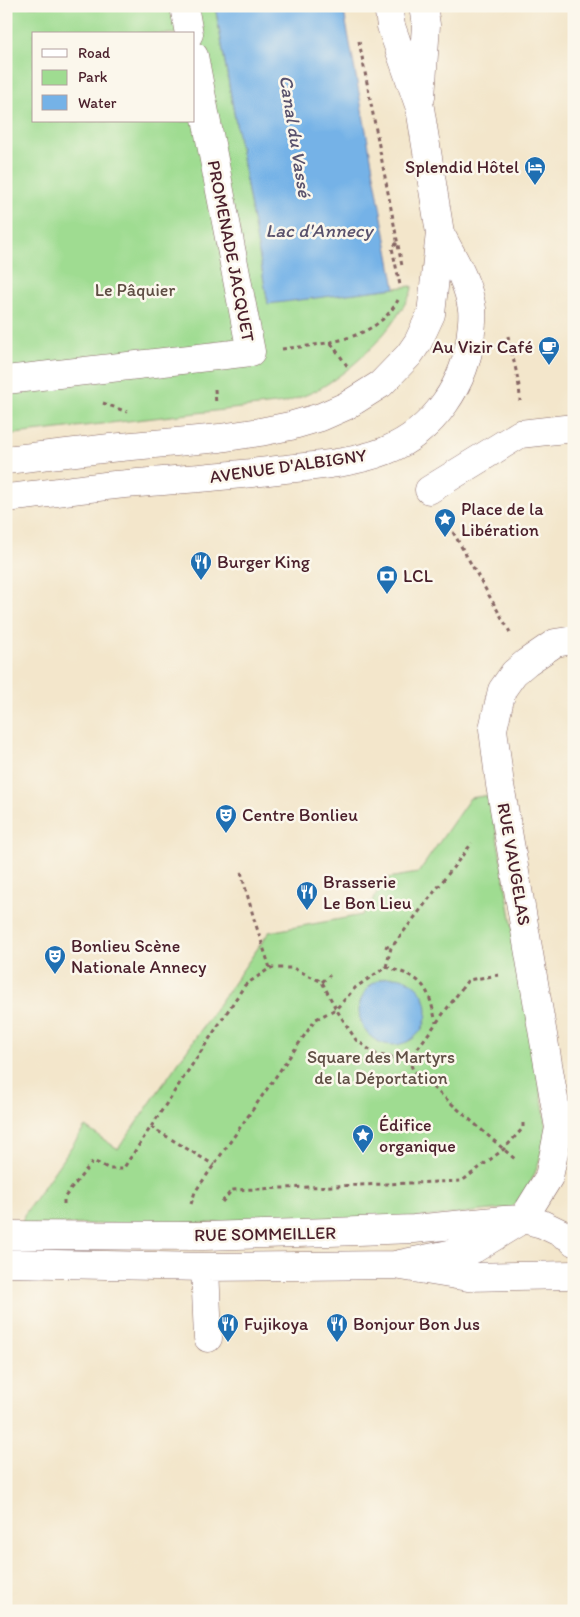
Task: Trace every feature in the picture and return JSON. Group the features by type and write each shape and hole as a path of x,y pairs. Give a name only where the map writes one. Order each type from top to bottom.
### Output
{"street":[{"path":"184,6 190,32"},
{"path":"6,460 220,438 260,432 321,417 346,406 381,384 409,355 418,342 430,314 435,286 440,233 420,108 392,26 388,6"},
{"path":"420,108 426,25 423,6"},
{"name":"PROMENADE JACQUET","path":"6,380 251,352 195,61"},
{"name":"AVENUE D'ALBIGNY","path":"6,498 114,486 224,477 327,464 384,451 406,440 428,424 445,404 459,380 470,347 473,311 468,290 465,280 440,233"},
{"path":"429,490 520,434 574,428"},
{"path":"567,1127 568,1109 511,799 503,740 505,716 512,693 529,667 555,644 574,640"},
{"path":"529,667 566,654 574,654"},
{"name":"RUE SOMMEILLER","path":"395,1265 474,1249 523,1220 549,1177 567,1127"},
{"name":"RUE SOMMEILLER","path":"6,1235 204,1236 414,1229 504,1220 523,1220 542,1224 569,1237 574,1242"},
{"name":"RUE SOMMEILLER","path":"6,1263 205,1267 395,1265 468,1277 574,1275"},
{"path":"205,1267 208,1338"}],"path":[{"path":"358,35 404,274"},
{"path":"397,242 392,248 398,282"},
{"path":"403,291 405,282"},
{"path":"251,352 331,342 354,336 384,319 399,299"},
{"path":"508,336 514,367"},
{"path":"331,342 349,369"},
{"path":"429,490 529,667"},
{"path":"190,1206 195,1192 316,1018 336,1009 356,987 386,967 391,948 472,843"},
{"path":"241,872 270,968"},
{"path":"385,946 391,948"},
{"path":"386,967 400,971 418,980 430,997 436,1023"},
{"path":"65,1205 64,1198 93,1161 110,1169 123,1169 246,985 270,968 292,968 322,982 336,1009 356,1040 377,1055 409,1060"},
{"path":"322,982 330,975"},
{"path":"409,1060 468,980 500,975"},
{"path":"409,1060 413,1070 516,1160"},
{"path":"221,1204 232,1190 462,1181 504,1149 523,1128 523,1120"},
{"path":"151,1127 214,1165"}],"green space":[{"name":"Le Pâquier","path":"6,6 215,6 268,303 412,286 409,297 395,319 366,353 344,372 319,389 284,403 6,435"},
{"name":"Square des Martyrs de la Déportation","path":"490,795 547,1128 536,1171 526,1190 511,1208 388,1221 22,1225 24,1215 85,1127 118,1149 269,932 362,915 388,878 418,873 470,798"}],"water":[{"name":"Lac d'Annecy","path":"215,6 343,6 395,288 268,304"},
{"path":"400,977 412,983 421,992 427,1004 425,1024 417,1035 400,1045 386,1045 369,1035 361,1024 359,1004 369,987 380,979"}],"place":[{"name":"Splendid Hôtel","path":"535,186"},
{"name":"Au Vizir Café","path":"549,366"},
{"name":"Place de la Libération","path":"445,538"},
{"name":"Burger King","path":"201,581"},
{"name":"LCL","path":"387,595"},
{"name":"Centre Bonlieu","path":"226,834"},
{"name":"Brasserie Le Bon Lieu","path":"307,911"},
{"name":"Bonlieu Scène Nationale Annecy","path":"55,975"},
{"name":"Édifice organique","path":"363,1154"},
{"name":"Fujikoya","path":"228,1343"},
{"name":"Bonjour Bon Jus","path":"337,1343"}],"water label":[{"name":"Canal du Vassé","path":"296,136"}]}
